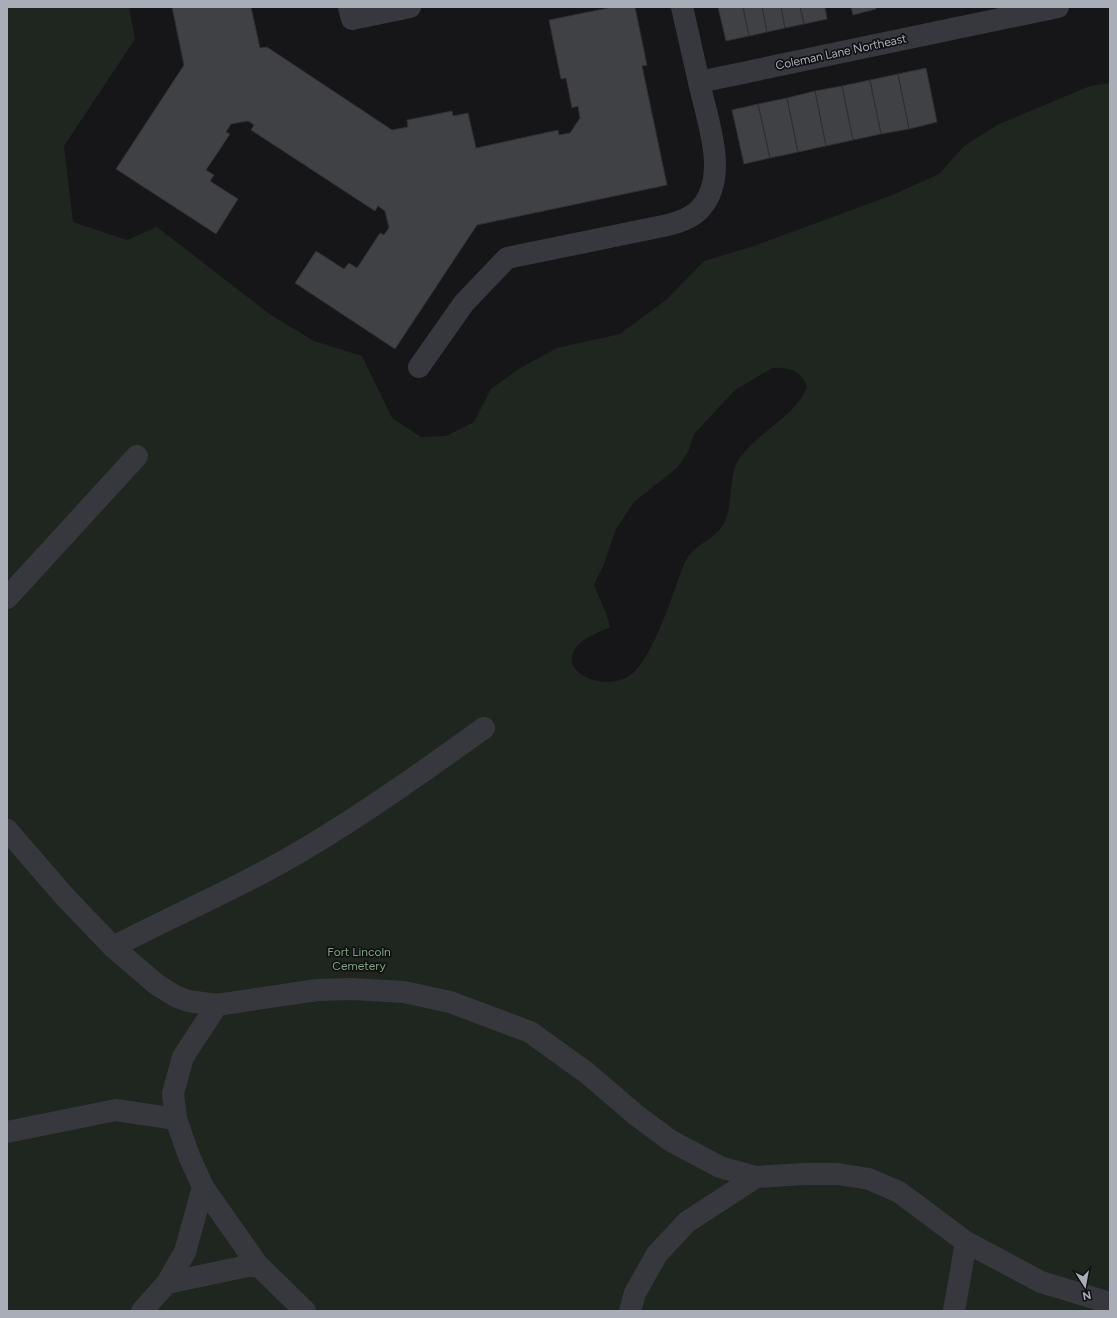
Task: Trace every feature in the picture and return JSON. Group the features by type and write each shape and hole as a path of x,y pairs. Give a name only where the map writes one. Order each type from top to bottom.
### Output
{"street":[{"path":"349,7 352,19 410,7"},
{"path":"419,367 464,303 507,258 668,225 684,220 700,210 711,194 716,176 716,161 682,7"},
{"name":"Coleman Lane Northeast","path":"699,82 1058,7"},
{"path":"7,598 137,456"},
{"path":"113,947 231,890 308,847 427,769 484,728"},
{"path":"7,830 66,898 113,947 156,984 175,996 188,1001 217,1005 317,990 352,989 404,992 450,1002 530,1032 587,1073 636,1115 671,1141 720,1167 756,1177 838,1174 869,1179 899,1192 966,1242 1040,1282 1110,1303"},
{"path":"217,1005 184,1057 173,1093 176,1119 189,1156 203,1187 258,1264 305,1311"},
{"path":"7,1132 116,1110 176,1119"},
{"path":"630,1311 635,1293 657,1254 687,1222 756,1177"},
{"path":"142,1311 167,1283 185,1252 203,1187"},
{"path":"954,1311 966,1242"},
{"path":"167,1283 258,1264"}],"green space":[{"name":"Fort Lincoln Cemetery","path":"7,7 129,7 135,39 64,146 73,222 127,240 157,227 271,315 314,341 362,356 392,418 421,437 446,436 474,422 491,389 520,368 557,348 620,334 666,300 704,261 754,246 895,194 939,174 964,146 997,125 1090,86 1110,83 1110,1311 7,1311","holes":["772,368 789,369 802,377 807,387 802,398 786,415 758,438 742,455 737,463 732,480 727,517 717,533 692,552 688,557 657,636 642,662 634,672 623,679 611,682 587,678 578,672 573,664 572,655 581,642 610,627 606,613 594,585 604,564 616,529 634,502 677,468 688,452 694,434 735,390"]}],"building":[{"path":"172,7 251,7 260,48 267,47 392,130 408,127 407,120 452,111 453,116 468,113 476,148 558,130 559,135 570,133 580,118 578,106 572,108 566,78 561,79 549,20 613,7 635,7 647,65 642,66 667,185 477,225 395,349 295,283 316,251 344,269 349,263 357,268 380,233 384,235 389,228 385,211 378,206 375,211 251,130 254,125 248,121 231,124 226,132 230,134 206,170 214,175 210,181 238,199 216,234 116,169 184,65"},
{"path":"718,7 743,7 749,36 726,41"},
{"path":"743,7 762,7 767,32 749,36"},
{"path":"762,7 781,7 785,28 767,32"},
{"path":"781,7 800,7 804,24 785,28"},
{"path":"800,7 825,7 827,19 804,24"},
{"path":"851,7 876,7 876,9 853,15"},
{"path":"926,68 937,122 909,129 898,74"},
{"path":"898,74 909,129 881,134 870,80"},
{"path":"870,80 881,134 853,140 842,86"},
{"path":"842,86 853,140 826,146 815,91"},
{"path":"815,91 826,146 798,152 787,98"},
{"path":"787,98 798,152 770,158 758,104"},
{"path":"758,104 770,158 744,164 732,110"}]}
